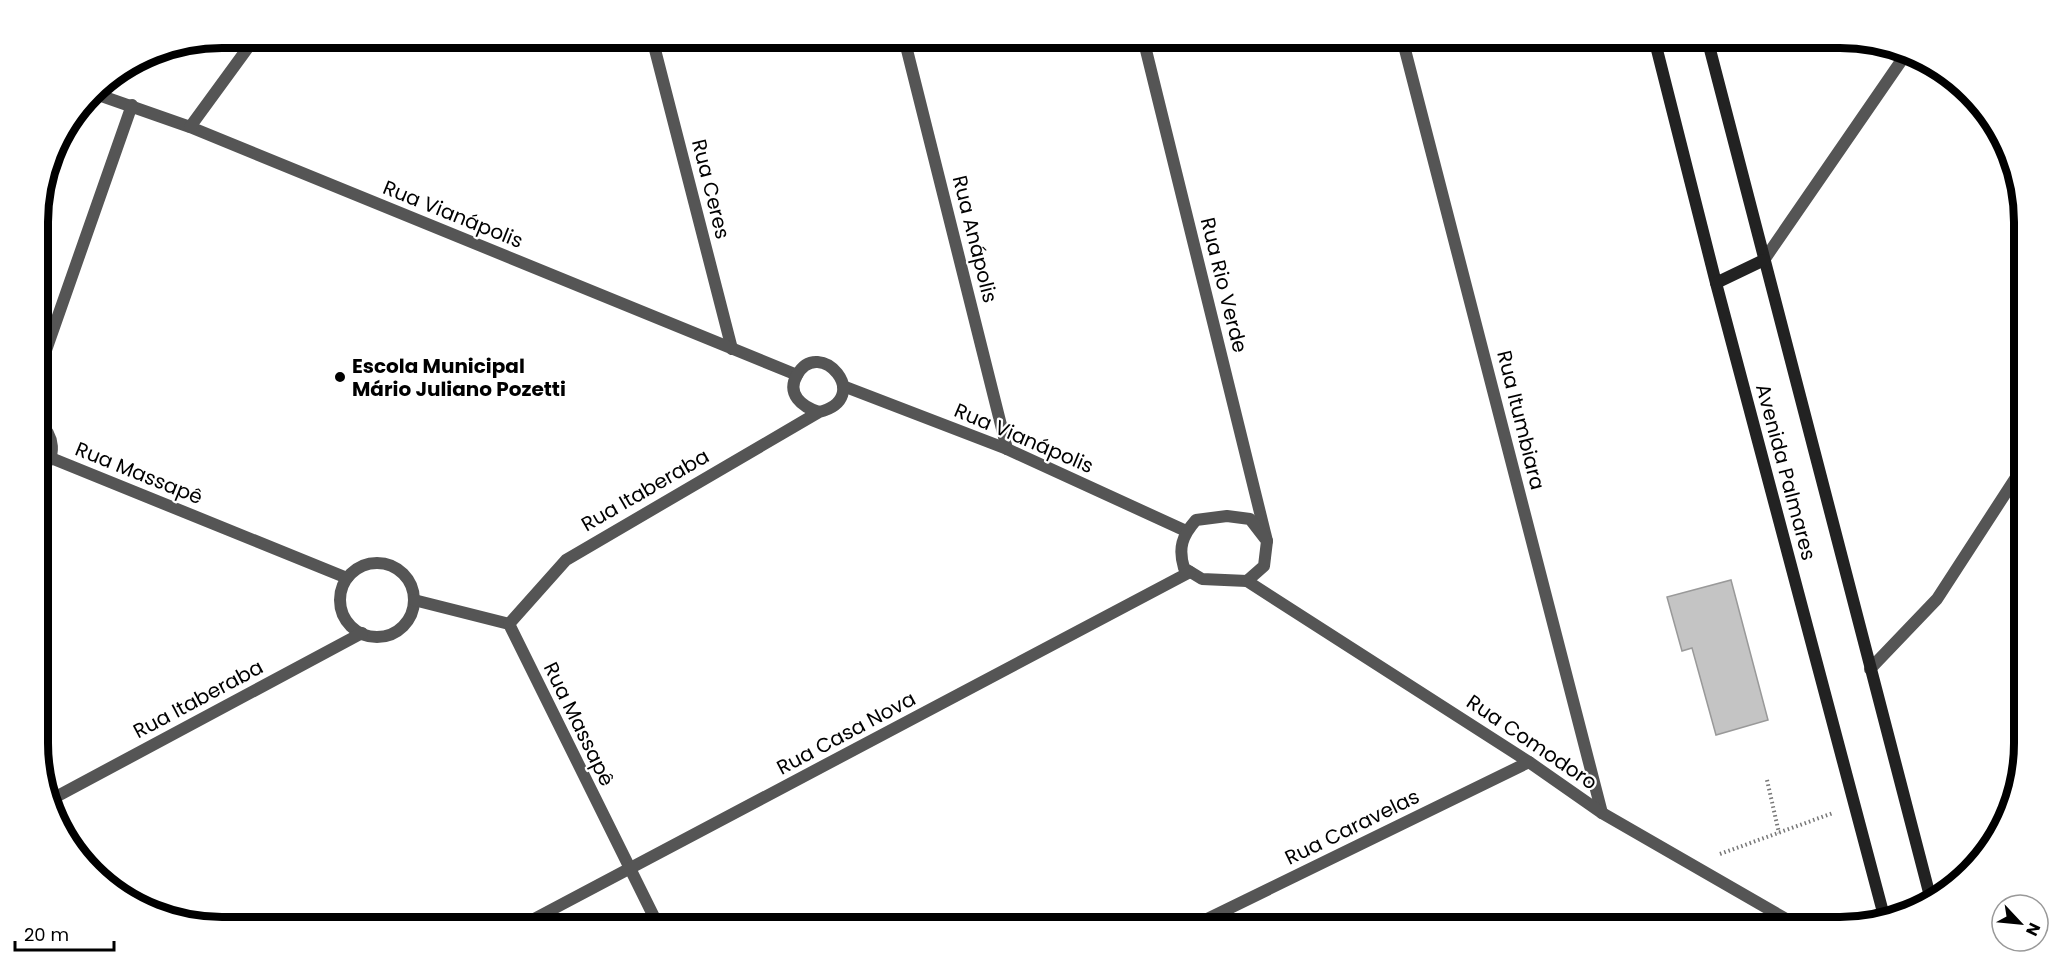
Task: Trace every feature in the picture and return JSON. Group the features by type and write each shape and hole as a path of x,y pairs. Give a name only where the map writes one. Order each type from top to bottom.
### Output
{"main road":[{"name":"Avenida Palmares","path":"1657,48 1716,283 1883,912"},
{"name":"Avenida Palmares","path":"1710,48 1929,892"},
{"path":"1716,283 1764,260"}],"street":[{"path":"190,127 248,48"},
{"name":"Rua Ceres","path":"655,48 732,349"},
{"name":"Rua Anápolis","path":"907,48 1007,449"},
{"name":"Rua Rio Verde","path":"1145,48 1267,541"},
{"name":"Rua Itumbiara","path":"1405,48 1602,813"},
{"path":"1764,260 1902,59"},
{"name":"Rua Vianápolis","path":"100,98 132,105 190,127 797,375"},
{"path":"48,344 132,105"},
{"path":"818,362 830,365 840,374 843,386 840,399 831,408 819,412 806,408 797,400 793,387 797,375 806,365 818,362"},
{"name":"Rua Vianápolis","path":"843,386 1007,449 1186,531"},
{"name":"Rua Itaberaba","path":"509,624 566,560 819,412"},
{"path":"48,430 53,443 51,458 48,461"},
{"name":"Rua Massapê","path":"51,458 347,578"},
{"path":"1870,669 1937,599 2014,480"},
{"path":"1227,516 1250,519 1267,541 1264,566 1247,581 1202,579 1184,568 1180,554 1186,531 1196,520 1227,516"},
{"path":"380,563 397,569 410,582 414,600 409,620 394,634 374,638 355,631 342,615 340,594 347,578 362,566 380,563"},
{"name":"Rua Casa Nova","path":"539,917 630,871 1190,572"},
{"name":"Rua Comodoro","path":"1247,581 1530,762 1602,813 1783,917"},
{"path":"414,600 509,624"},
{"name":"Rua Massapê","path":"509,624 654,917"},
{"name":"Rua Itaberaba","path":"57,796 362,633"},
{"name":"Rua Caravelas","path":"1212,917 1530,762"}],"path":[{"path":"1767,780 1779,833"},
{"path":"1720,854 1834,812"}],"building":[{"path":"1731,580 1768,720 1716,735 1692,648 1682,651 1667,597"}],"place":[{"name":"Escola Municipal Mário Juliano Pozetti","path":"340,377"}]}
